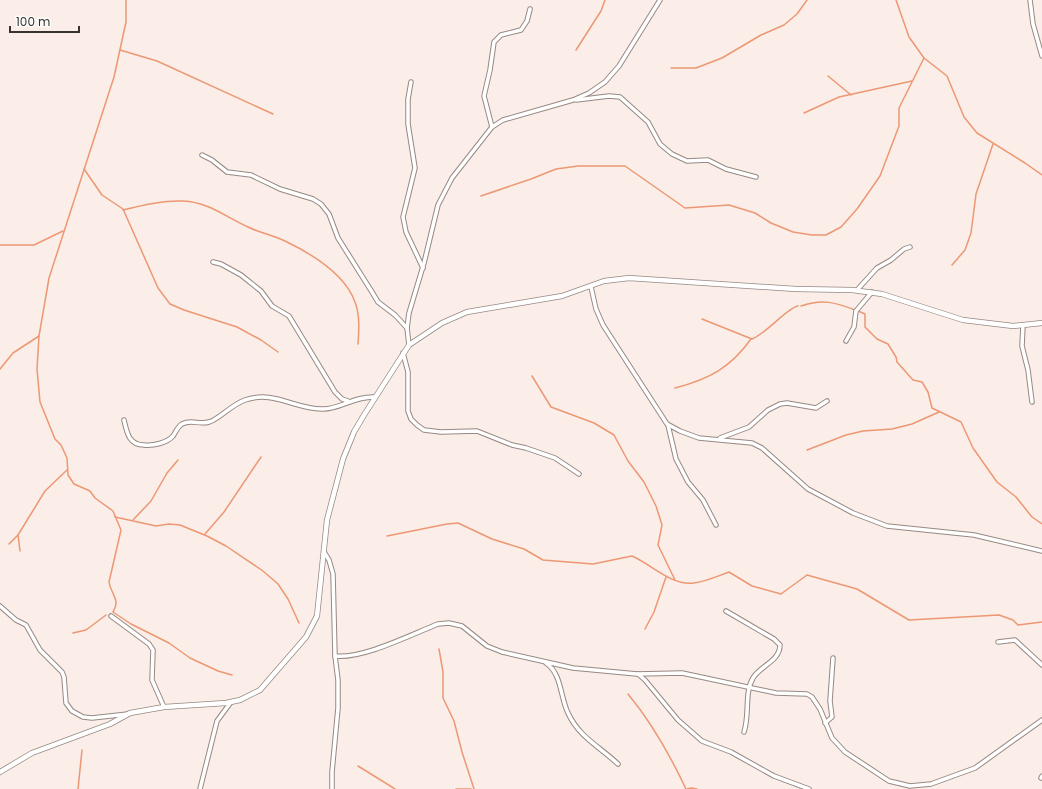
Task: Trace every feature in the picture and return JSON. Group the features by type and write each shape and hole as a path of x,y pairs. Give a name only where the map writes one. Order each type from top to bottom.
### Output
{"street":[{"path":"408,345 407,328 409,313 423,268 438,205 452,178 492,127 511,116 548,108 573,100 599,87 613,75 660,0"},
{"path":"1030,0 1033,24 1042,56"},
{"path":"492,127 484,96 494,42 502,35 522,30 527,21 530,9"},
{"path":"411,82 408,99 408,124 415,168 403,217 406,232 423,268"},
{"path":"573,100 609,96 620,97 648,122 660,144 672,154 687,161 708,160 726,170 756,177"},
{"path":"202,155 212,160 227,172 251,175 280,189 313,199 321,204 329,214 338,238 378,302 394,314 407,328"},
{"path":"857,290 876,268 891,260 904,249 910,247"},
{"path":"213,262 221,264 241,275 261,291 272,306 287,313 335,392 342,399 348,401"},
{"path":"0,606 16,620 26,625 40,650 62,672 67,706 83,717 92,718 164,707 232,702 253,695 266,685 312,627 319,609 327,520 344,459 354,432 408,345 442,323 467,312 562,296 591,287 604,281 630,278 796,289 857,290 872,292 963,320 986,324 1023,325 1042,323"},
{"path":"591,287 596,309 603,325 668,424 676,459 688,482 703,500 716,525"},
{"path":"846,341 854,327 856,311 872,292"},
{"path":"1023,325 1022,346 1028,370 1032,402"},
{"path":"403,353 408,372 408,410 411,419 424,430 440,432 478,431 512,445 537,451 555,458 579,474"},
{"path":"124,420 128,436 131,441 145,446 168,440 180,426 188,422 210,422 232,406 255,398 265,397 281,399 321,409 366,397 375,397"},
{"path":"717,439 749,427 768,410 780,404 787,403 816,408 827,401"},
{"path":"668,424 689,435 752,443 762,448 808,489 853,513 887,526 974,535 1042,551"},
{"path":"324,552 334,574 335,656 338,680 338,708 332,760 332,789"},
{"path":"726,611 774,639 780,645 776,657 755,675 748,686 747,722 744,732"},
{"path":"112,616 149,644 153,650 152,680 164,707"},
{"path":"335,656 344,657 365,652 438,624 449,623 462,626 480,641 497,650 573,668 637,674 682,672 776,693 807,694 812,697 820,709 832,738 845,752 889,781 909,787 931,784 975,768 987,761 1042,720"},
{"path":"998,642 1015,640 1042,665"},
{"path":"825,723 832,717 830,701 833,658"},
{"path":"543,661 550,666 555,673 568,714 581,734 618,764"},
{"path":"637,674 645,680 678,720 702,741 731,752 774,776 808,789"},
{"path":"200,789 217,721 232,702"},
{"path":"0,772 32,753 110,724 130,713"}],"waterway":[{"path":"126,0 126,22 114,77 49,278 39,336 37,369 40,402 55,439 61,445 67,458 68,475 74,484 90,491 95,498 113,511 121,530 109,582 116,600 113,612 131,624 169,643 190,658 218,671 232,675"},
{"path":"576,50 601,11 605,0"},
{"path":"671,68 696,68 722,58 761,35 784,25 797,14 807,0"},
{"path":"896,0 909,37 924,58 947,76 964,117 977,133 1042,175"},
{"path":"120,50 157,61 273,114"},
{"path":"481,196 556,169 578,166 625,166 685,208 729,205 755,213 771,223 793,232 812,235 826,235 841,227 857,209 880,176 899,126 899,108 924,58"},
{"path":"828,76 851,95"},
{"path":"804,113 839,97 912,81"},
{"path":"952,265 965,250 971,233 976,194 993,144"},
{"path":"84,169 102,195 123,209 158,288 170,304 237,327 261,340 278,352"},
{"path":"123,210 161,202 192,202 209,207 248,227 295,246 326,266 343,282 350,292 358,312 358,344"},
{"path":"0,245 34,245 63,231"},
{"path":"801,306 828,302 855,310"},
{"path":"702,319 752,339 758,336 794,307 798,306"},
{"path":"858,311 865,314 865,327 877,339 888,344 896,357 897,362 913,380 922,382 928,392 932,408 961,422 973,448 997,482 1016,497 1032,517 1042,524"},
{"path":"0,369 13,353 39,336"},
{"path":"675,388 719,371 736,357 751,339"},
{"path":"532,376 551,407 594,423 614,435 628,461 644,482 656,506 662,525 658,545 675,580"},
{"path":"807,450 846,435 863,431 892,429 912,424 939,412"},
{"path":"205,534 224,512 261,457"},
{"path":"133,520 151,501 167,473 178,460"},
{"path":"9,544 18,535 45,491 67,470"},
{"path":"115,517 156,526 169,524 180,525 207,536 226,546 263,571 278,584 288,599 299,623"},
{"path":"387,536 458,523 492,539 524,549 543,560 593,564 632,556 669,578 677,581 694,583 712,579 729,572 752,586 781,594 807,575 857,589 909,620 999,615 1013,620 1018,625 1042,622"},
{"path":"18,535 20,551"},
{"path":"645,629 654,612 666,577"},
{"path":"73,633 86,630 106,615"},
{"path":"439,649 443,672 443,698 454,721 474,789"},
{"path":"628,694 645,716 660,740 686,789"},
{"path":"78,789 82,750"},
{"path":"358,766 395,789"},
{"path":"456,789 471,789"},
{"path":"687,789 697,789"}]}
